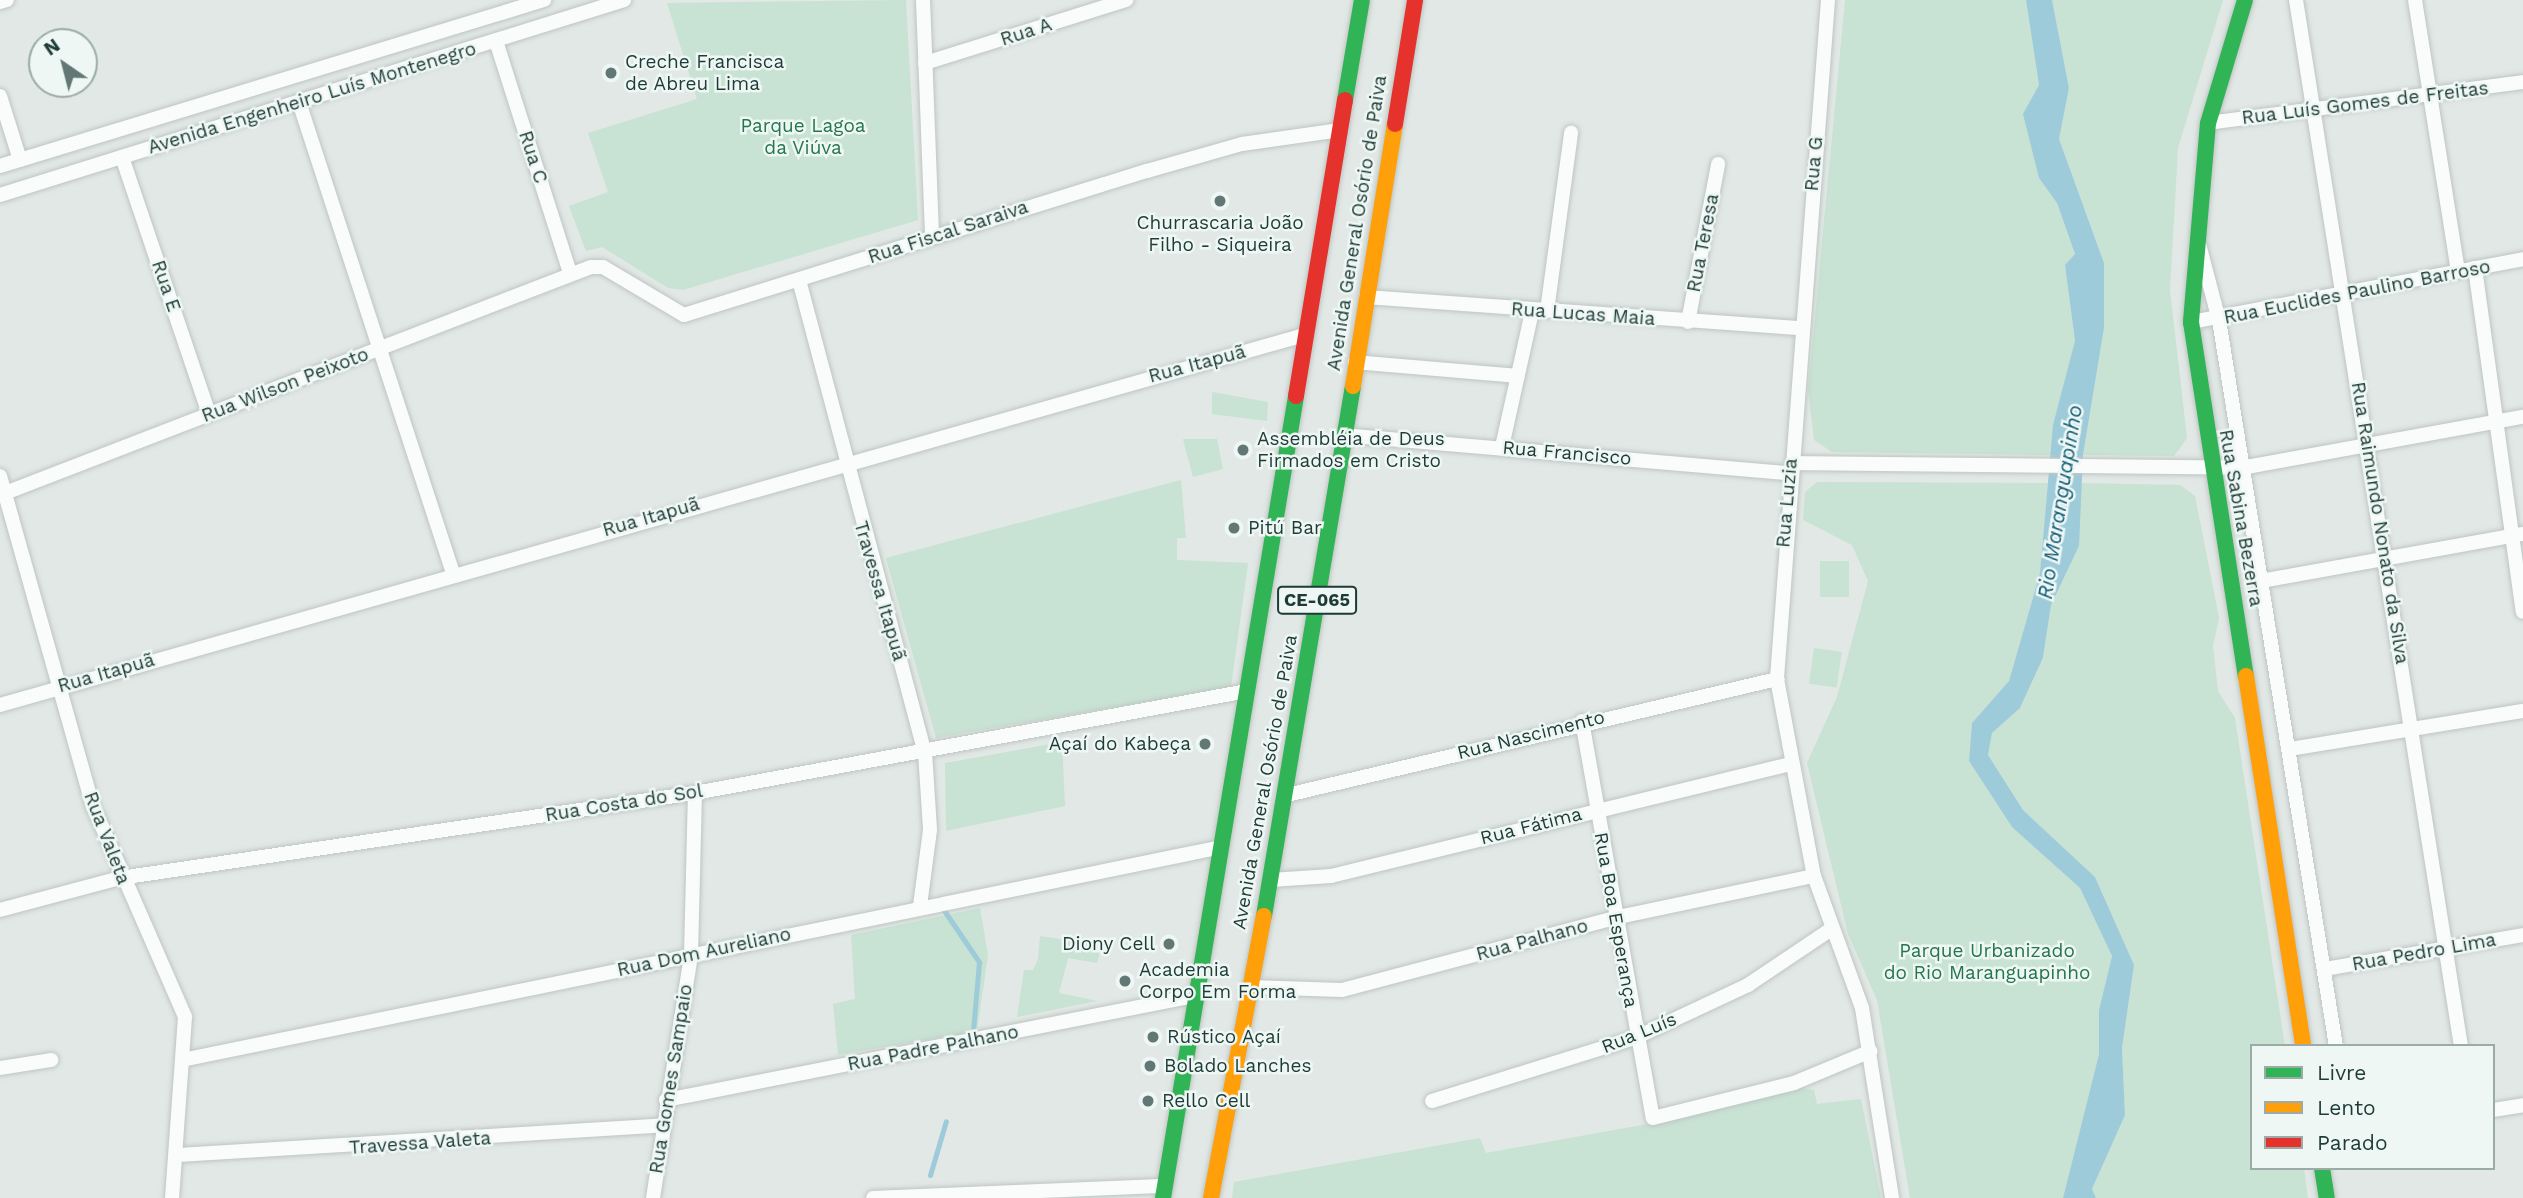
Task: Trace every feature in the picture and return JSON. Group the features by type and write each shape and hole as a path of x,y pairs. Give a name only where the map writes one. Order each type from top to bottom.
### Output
{"main road":[{"name":"Avenida General Osório de Paiva","path":"1164,1192 1199,995 1304,335 1362,0"},
{"name":"Avenida General Osório de Paiva","path":"1210,1198 1287,795 1415,0"},
{"name":"Rua Sabina Bezerra","path":"2245,0 2208,123 2191,322 2210,469 2303,1044"},
{"path":"2322,1170 2327,1198"}],"street":[{"path":"0,2 7,0"},
{"name":"Avenida Engenheiro Luís Montenegro","path":"0,166 544,0"},
{"name":"Avenida Engenheiro Luís Montenegro","path":"0,195 624,0"},
{"path":"923,0 932,235"},
{"name":"Rua A","path":"925,63 1126,0"},
{"name":"Rua G","path":"1801,328 1828,0"},
{"name":"Rua Raimundo Nonato da Silva","path":"2296,0 2345,294 2384,558 2414,726 2461,1044"},
{"path":"2415,0 2458,271"},
{"name":"Rua C","path":"496,41 570,273"},
{"name":"Rua Luís Gomes de Freitas","path":"2208,123 2315,108 2429,97 2523,82"},
{"path":"255,89 262,113"},
{"path":"0,96 20,160"},
{"path":"299,102 384,347 453,573"},
{"name":"Rua Fiscal Saraiva","path":"570,273 603,267 678,316 799,280 932,235 1242,144 1340,130"},
{"path":"1547,311 1571,133"},
{"name":"Rua E","path":"122,157 209,414"},
{"name":"Rua Teresa","path":"1688,322 1718,164"},
{"path":"2197,240 2219,320 2336,1044"},
{"name":"Rua Euclides Paulino Barroso","path":"2191,322 2219,320 2523,259"},
{"path":"2475,268 2494,421 2518,535 2523,612"},
{"name":"Rua Wilson Peixoto","path":"2,494 570,273"},
{"name":"Travessa Itapuã","path":"799,280 843,461 925,752 930,830 920,906"},
{"name":"Rua Lucas Maia","path":"1366,297 1532,312 1801,328"},
{"path":"1502,447 1532,312"},
{"name":"Rua Luzia","path":"1777,679 1801,328"},
{"name":"Rua Itapuã","path":"0,705 843,461 1304,335"},
{"path":"1355,362 1517,376"},
{"name":"Rua Francisco","path":"1343,435 1791,468 2144,471 2241,468 2523,417"},
{"name":"Rua Valeta","path":"0,476 2,494 57,687 120,878 177,988 187,1059 172,1198"},
{"path":"2261,581 2518,535"},
{"path":"1777,679 1789,764 1814,876 1830,930 1862,1008 1871,1051 1892,1198"},
{"name":"Rua Nascimento","path":"1287,795 1582,720 1777,679"},
{"name":"Rua Costa do Sol","path":"0,910 120,878 695,793 1247,691"},
{"path":"2290,748 2414,726 2523,711"},
{"name":"Rua Boa Esperança","path":"1582,720 1614,918 1653,1118 1794,1083 1871,1051"},
{"name":"Rua Fátima","path":"1271,880 1331,876 1789,764"},
{"name":"Rua Gomes Sampaio","path":"653,1198 662,1125 691,955 695,793"},
{"name":"Rua Dom Aureliano","path":"187,1059 920,906 1222,847"},
{"name":"Rua Palhano","path":"1249,987 1342,990 1614,918 1814,876"},
{"name":"Rua Luís","path":"1432,1101 1637,1037 1748,985 1830,930"},
{"name":"Rua Pedro Lima","path":"2325,969 2523,935"},
{"name":"Rua Padre Palhano","path":"666,1100 1199,995"},
{"path":"0,1069 51,1060"},
{"path":"2495,1110 2523,1105"},
{"name":"Travessa Valeta","path":"177,1155 662,1125"},
{"path":"873,1198 1164,1192"}],"green space":[{"name":"Parque Lagoa da Viúva","path":"906,0 918,220 683,290 668,288 602,247 586,251 569,206 608,192 588,133 697,99 667,3"},
{"path":"1845,0 2026,0 2039,85 2039,178 2057,203 2075,254 2065,265 2075,341 2051,455 1832,452 1814,440 1808,390"},
{"path":"2052,0 2223,0 2178,148 2170,290 2187,438 2174,456 2083,455 2104,328 2104,263 2059,139 2069,88"},
{"path":"1212,392 1268,402 1267,421 1212,414"},
{"path":"1183,439 1217,439 1223,469 1193,477"},
{"path":"1181,480 1186,538 1177,538 1177,560 1248,563 1231,687 936,738 886,558"},
{"name":"Parque Urbanizado do Rio Maranguapinho","path":"1817,482 2048,483 2040,573 2009,681 1972,723 1969,761 2012,827 2080,888 2112,956 2099,1010 2099,1054 2063,1198 1910,1198 1877,1000 1848,934 1807,763 1837,697 1868,581 1852,545 1803,520 1805,492"},
{"name":"Parque Urbanizado do Rio Maranguapinho","path":"2079,483 2180,485 2195,496 2219,618 2213,646 2218,691 2235,718 2285,1044 2250,1044 2250,1170 2304,1170 2308,1198 2096,1198 2092,1189 2125,1114 2122,1048 2134,965 2095,877 2023,810 1988,755 1992,733 2020,708 2043,659 2051,605 2079,546"},
{"path":"1820,561 1849,561 1849,597 1820,597"},
{"path":"1814,648 1842,652 1837,688 1809,684"},
{"path":"1062,742 1065,806 946,831 945,763"},
{"path":"980,908 988,955 977,1031 838,1055 833,1004 855,999 851,935"},
{"path":"1040,936 1102,945 1097,963 1068,958 1059,993 1097,1001 1017,1017 1024,970 1033,970 1038,959"},
{"path":"1790,1086 1814,1090 1817,1104 1861,1099 1881,1198 1232,1198 1234,1182 1480,1138 1486,1153 1653,1123"}],"water":[{"name":"Rio Maranguapinho","path":"2026,0 2052,0 2069,88 2059,139 2104,263 2104,328 2083,455 2079,546 2051,605 2043,658 2020,708 1992,733 1988,755 2023,810 2095,877 2134,965 2122,1048 2125,1115 2092,1189 2096,1198 2063,1198 2099,1054 2099,1010 2112,956 2080,888 2012,827 1969,761 1972,723 2009,681 2040,573 2053,425 2075,341 2065,265 2075,254 2057,203 2039,178 2023,114 2039,85"}],"waterway":[{"path":"941,906 979,962 973,1030"},
{"path":"930,1175 946,1121"}],"traffic: fast":[{"path":"1345,100 1362,0"},
{"path":"2245,0 2208,123 2191,322 2246,676"},
{"path":"1264,916 1353,386"},
{"path":"1163,1198 1296,396"},
{"path":"2322,1170 2327,1198"}],"traffic: slow":[{"path":"1353,386 1395,124"},
{"path":"2246,676 2303,1044"},
{"path":"1211,1198 1264,916"}],"traffic: jam":[{"path":"1395,124 1415,0"},
{"path":"1296,396 1345,100"}],"place":[{"name":"Creche Francisca de Abreu Lima","path":"611,73"},
{"name":"Churrascaria João Filho - Siqueira","path":"1220,201"},
{"name":"Assembléia de Deus Firmados em Cristo","path":"1243,450"},
{"name":"Pitú Bar","path":"1234,528"},
{"name":"Açaí do Kabeça","path":"1205,744"},
{"name":"Diony Cell","path":"1169,944"},
{"name":"Academia Corpo Em Forma","path":"1125,981"},
{"name":"Rústico Açaí","path":"1153,1037"},
{"name":"Bolado Lanches","path":"1150,1066"},
{"name":"Rello Cell","path":"1148,1101"}]}
